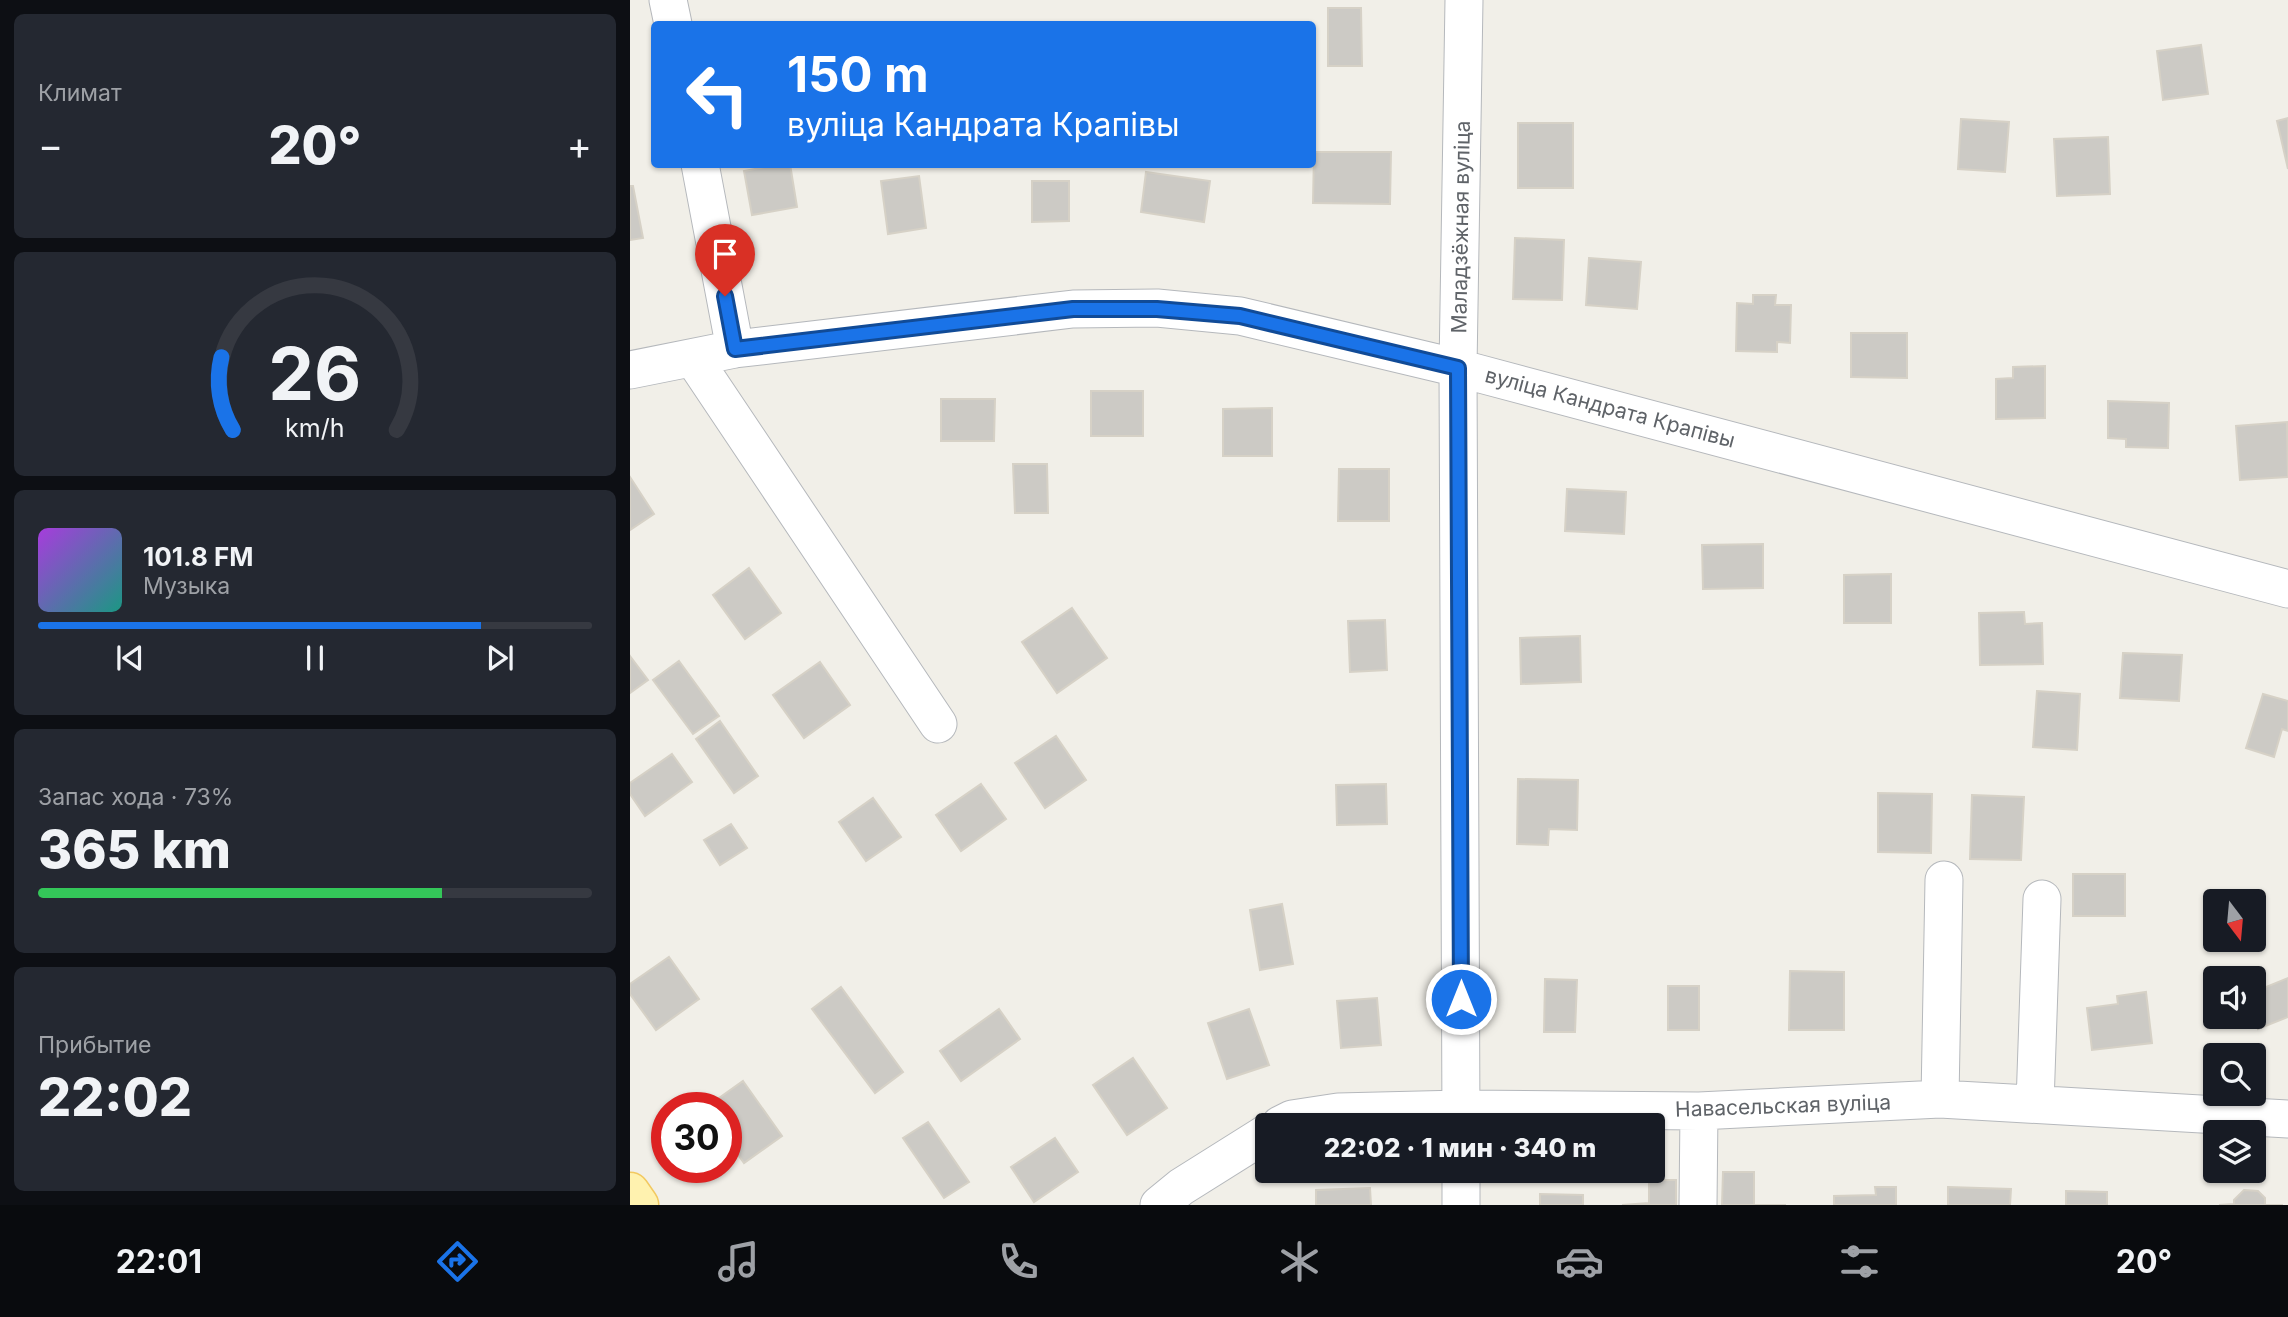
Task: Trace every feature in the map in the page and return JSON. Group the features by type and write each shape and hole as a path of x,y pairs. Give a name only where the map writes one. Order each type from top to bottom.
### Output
{"main road":[{"path":"630,1192 639,1205"}],"street":[{"path":"668,0 672,21"},
{"name":"Маладзёжная вуліца","path":"1461,1113 1458,368 1464,0"},
{"path":"701,168 735,349"},
{"name":"вуліца Кандрата Крапівы","path":"630,370 735,349 1073,309 1157,309 1240,316 1458,368 2288,589"},
{"path":"693,358 937,724"},
{"path":"1940,1099 1944,880"},
{"path":"2035,1104 2042,899"},
{"name":"Навасельская вуліца","path":"1620,1113 1940,1099 2288,1119"},
{"path":"1698,1205 1699,1111"},
{"name":"Навасельская вуліца","path":"1331,1113 1363,1113"},
{"path":"1159,1205 1202,1173 1255,1140"},
{"path":"1461,1183 1461,1205"}],"building":[{"path":"1328,8 1361,8 1362,66 1328,66"},
{"path":"2201,45 2208,94 2163,100 2157,51"},
{"path":"2288,118 2288,169 2277,121"},
{"path":"1961,119 2009,122 2005,172 1958,169"},
{"path":"1518,123 1573,123 1573,188 1518,188"},
{"path":"2108,137 2110,194 2057,196 2054,139"},
{"path":"1316,152 1391,152 1390,204 1313,203"},
{"path":"791,168 797,207 752,215 744,171"},
{"path":"1146,172 1210,181 1204,222 1141,212"},
{"path":"919,176 926,228 888,234 881,181"},
{"path":"1032,181 1069,181 1069,221 1032,222"},
{"path":"630,186 633,186 643,238 630,240"},
{"path":"1515,238 1564,240 1562,300 1513,299"},
{"path":"1589,258 1641,262 1637,309 1586,305"},
{"path":"1753,295 1776,295 1775,305 1791,305 1790,343 1777,342 1777,352 1736,351 1737,303 1753,304"},
{"path":"1851,333 1907,333 1907,378 1851,377"},
{"path":"2045,366 2045,418 1996,419 1996,379 2013,378 2013,367"},
{"path":"1091,391 1143,391 1143,436 1091,436"},
{"path":"941,399 995,399 994,441 941,441"},
{"path":"2108,401 2169,403 2168,448 2126,447 2126,439 2108,438"},
{"path":"1272,408 1272,456 1223,456 1223,409"},
{"path":"2287,422 2288,477 2240,480 2236,426"},
{"path":"1013,464 1047,464 1048,513 1015,513"},
{"path":"1339,469 1389,469 1389,521 1338,521"},
{"path":"630,477 654,514 630,530"},
{"path":"1567,489 1626,492 1624,534 1565,531"},
{"path":"1763,544 1763,588 1703,589 1702,545"},
{"path":"749,568 781,613 745,639 713,595"},
{"path":"1891,574 1891,623 1844,623 1844,575"},
{"path":"1072,608 1107,658 1057,693 1022,642"},
{"path":"2024,612 2025,624 2042,623 2043,664 1980,665 1979,613"},
{"path":"1385,620 1387,670 1350,672 1348,621"},
{"path":"1580,636 1581,682 1521,684 1520,638"},
{"path":"2123,653 2182,655 2179,701 2120,698"},
{"path":"630,656 648,680 630,693"},
{"path":"679,661 719,716 693,734 653,680"},
{"path":"820,662 850,705 804,738 773,695"},
{"path":"2037,691 2080,694 2077,750 2033,747"},
{"path":"2263,694 2288,701 2288,731 2282,729 2274,757 2246,748"},
{"path":"720,721 758,776 734,793 696,739"},
{"path":"1056,736 1086,780 1045,808 1015,763"},
{"path":"672,754 692,782 645,816 630,794 630,783"},
{"path":"1518,779 1578,780 1577,830 1549,829 1548,845 1517,844"},
{"path":"981,784 1006,819 961,851 936,815"},
{"path":"1386,784 1387,824 1337,825 1336,785"},
{"path":"1878,793 1932,794 1931,853 1878,852"},
{"path":"1972,795 2024,797 2021,860 1970,859"},
{"path":"873,798 901,837 866,861 839,822"},
{"path":"731,824 747,848 720,865 704,840"},
{"path":"2073,874 2125,874 2125,916 2073,916"},
{"path":"1282,904 1293,964 1260,970 1250,910"},
{"path":"669,957 699,999 656,1030 630,994 630,984"},
{"path":"1790,971 1844,972 1844,1030 1789,1030"},
{"path":"2288,978 2288,1017 2266,1026 2266,987"},
{"path":"1545,979 1577,980 1575,1032 1544,1032"},
{"path":"1668,986 1699,986 1699,1030 1668,1030"},
{"path":"841,987 903,1072 875,1093 812,1009"},
{"path":"2146,992 2152,1043 2092,1050 2087,1008 2118,1004 2117,996"},
{"path":"1377,998 1381,1045 1341,1048 1337,1001"},
{"path":"999,1009 1020,1039 961,1081 940,1051"},
{"path":"1249,1009 1269,1065 1227,1079 1208,1023"},
{"path":"1133,1058 1167,1108 1127,1135 1093,1085"},
{"path":"743,1081 782,1136 744,1163 742,1092 728,1092"},
{"path":"928,1122 969,1182 944,1198 903,1138"},
{"path":"1055,1138 1078,1172 1034,1202 1011,1167"},
{"path":"1723,1172 1754,1172 1754,1205 1722,1205"},
{"path":"1676,1180 1676,1205 1622,1205 1649,1203 1649,1183"},
{"path":"1875,1187 1896,1187 1896,1205 1834,1205 1834,1196 1876,1195"},
{"path":"1948,1187 2011,1189 2010,1205 1948,1205"},
{"path":"1370,1188 1371,1205 1316,1205 1316,1190"},
{"path":"2244,1190 2258,1191 2265,1198 2265,1205 2219,1205 2234,1204 2234,1200"},
{"path":"2066,1191 2107,1192 2107,1205 2066,1205"},
{"path":"1540,1194 1583,1195 1583,1205 1540,1205"}],"route":[{"path":"725,296 735,349 1073,309 1157,309 1240,316 1458,368 1461,999"}]}
